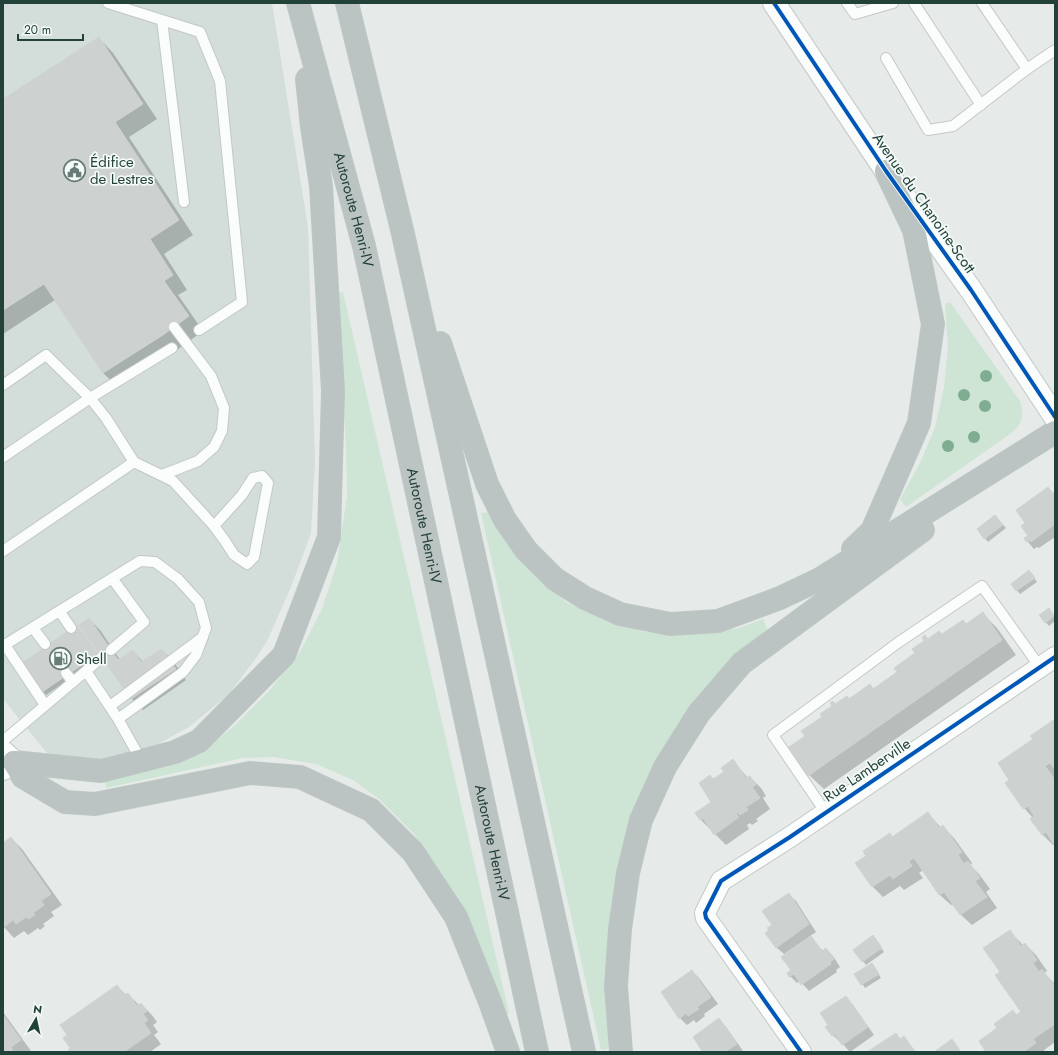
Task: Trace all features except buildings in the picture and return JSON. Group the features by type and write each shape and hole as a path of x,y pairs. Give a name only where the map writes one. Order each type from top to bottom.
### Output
{"highway":[{"path":"347,3 403,234 584,1052"},
{"path":"7,761 101,771 175,752 199,740 284,655 329,537 333,391 321,186 312,127 300,12"},
{"name":"Autoroute Henri-IV","path":"300,12 364,246 537,1052"},
{"path":"820,580 872,531 919,423 933,324 914,230 886,171"},
{"path":"403,234 487,484 506,520 526,550 555,579 585,598 620,614 670,624 718,621 780,598 820,580 1055,433"},
{"path":"621,1052 616,986 620,929 628,874 641,820 665,768 699,713 742,663 1055,433"},
{"path":"7,761 23,777 65,802 95,804 250,773 300,777 371,810 413,852 456,917 508,1052"}],"street":[{"name":"Avenue du Chanoine-Scott","path":"774,3 886,171 971,290 1055,417"},
{"name":"Rue Lamberville","path":"801,1052 706,918 705,913 721,881 826,813 1048,662"}],"lane":[{"path":"108,3 131,7 162,20 200,32 220,81 242,302 198,330"},
{"path":"847,3 855,14 893,3"},
{"path":"914,3 981,105"},
{"path":"982,3 1027,69"},
{"path":"162,20 184,202"},
{"path":"886,58 928,130 953,126 1027,69 1055,50"},
{"path":"162,475 198,461 214,447 222,431 224,408 211,376 174,326"},
{"path":"3,457 90,398 172,348"},
{"path":"3,385 46,355 90,398 106,418 134,462 173,481 214,526 234,555 247,564 254,557 268,483 262,476 253,478 242,495 214,526"},
{"path":"3,551 134,462"},
{"path":"45,705 4,646 140,561 155,562 178,579 199,602 206,628 196,655 183,672 118,719"},
{"path":"111,650 144,622 112,578"},
{"path":"826,813 773,735 899,642 982,586 1048,662"},
{"path":"60,612 71,628"},
{"path":"33,628 45,644"},
{"path":"110,706 203,637"},
{"path":"3,741 86,671 95,659"},
{"path":"86,671 110,706 141,760"},
{"path":"66,673 73,682"}],"shaded area":[{"path":"3,3 272,3 308,228 315,461 311,533 291,587 267,641 229,694 189,727 158,744 84,763 55,758 47,753 3,699"}],"green space":[{"path":"343,292 509,1013 504,1014 469,926 444,878 413,833 379,799 353,780 316,764 273,757 243,758 106,788 105,781 176,763 203,751 234,726 269,691 301,650 322,609 337,563 347,496 346,447 337,293"},
{"path":"950,302 1020,401 1022,418 1019,425 1013,432 906,507 900,499 920,463 935,427 944,387 948,347 945,304"},
{"path":"489,512 513,552 538,579 568,603 610,623 646,632 679,635 717,632 739,628 763,619 768,631 743,650 721,670 695,700 666,743 649,774 637,804 607,973 608,1049 601,1050 481,513"}],"cycle path":[{"path":"774,3 886,171 971,290 1055,417"},
{"path":"801,1052 706,918 705,913 721,881 790,837 1055,657"}],"place":[{"name":"Édifice de Lestres","path":"75,171"},
{"name":"Shell","path":"60,659"}]}
